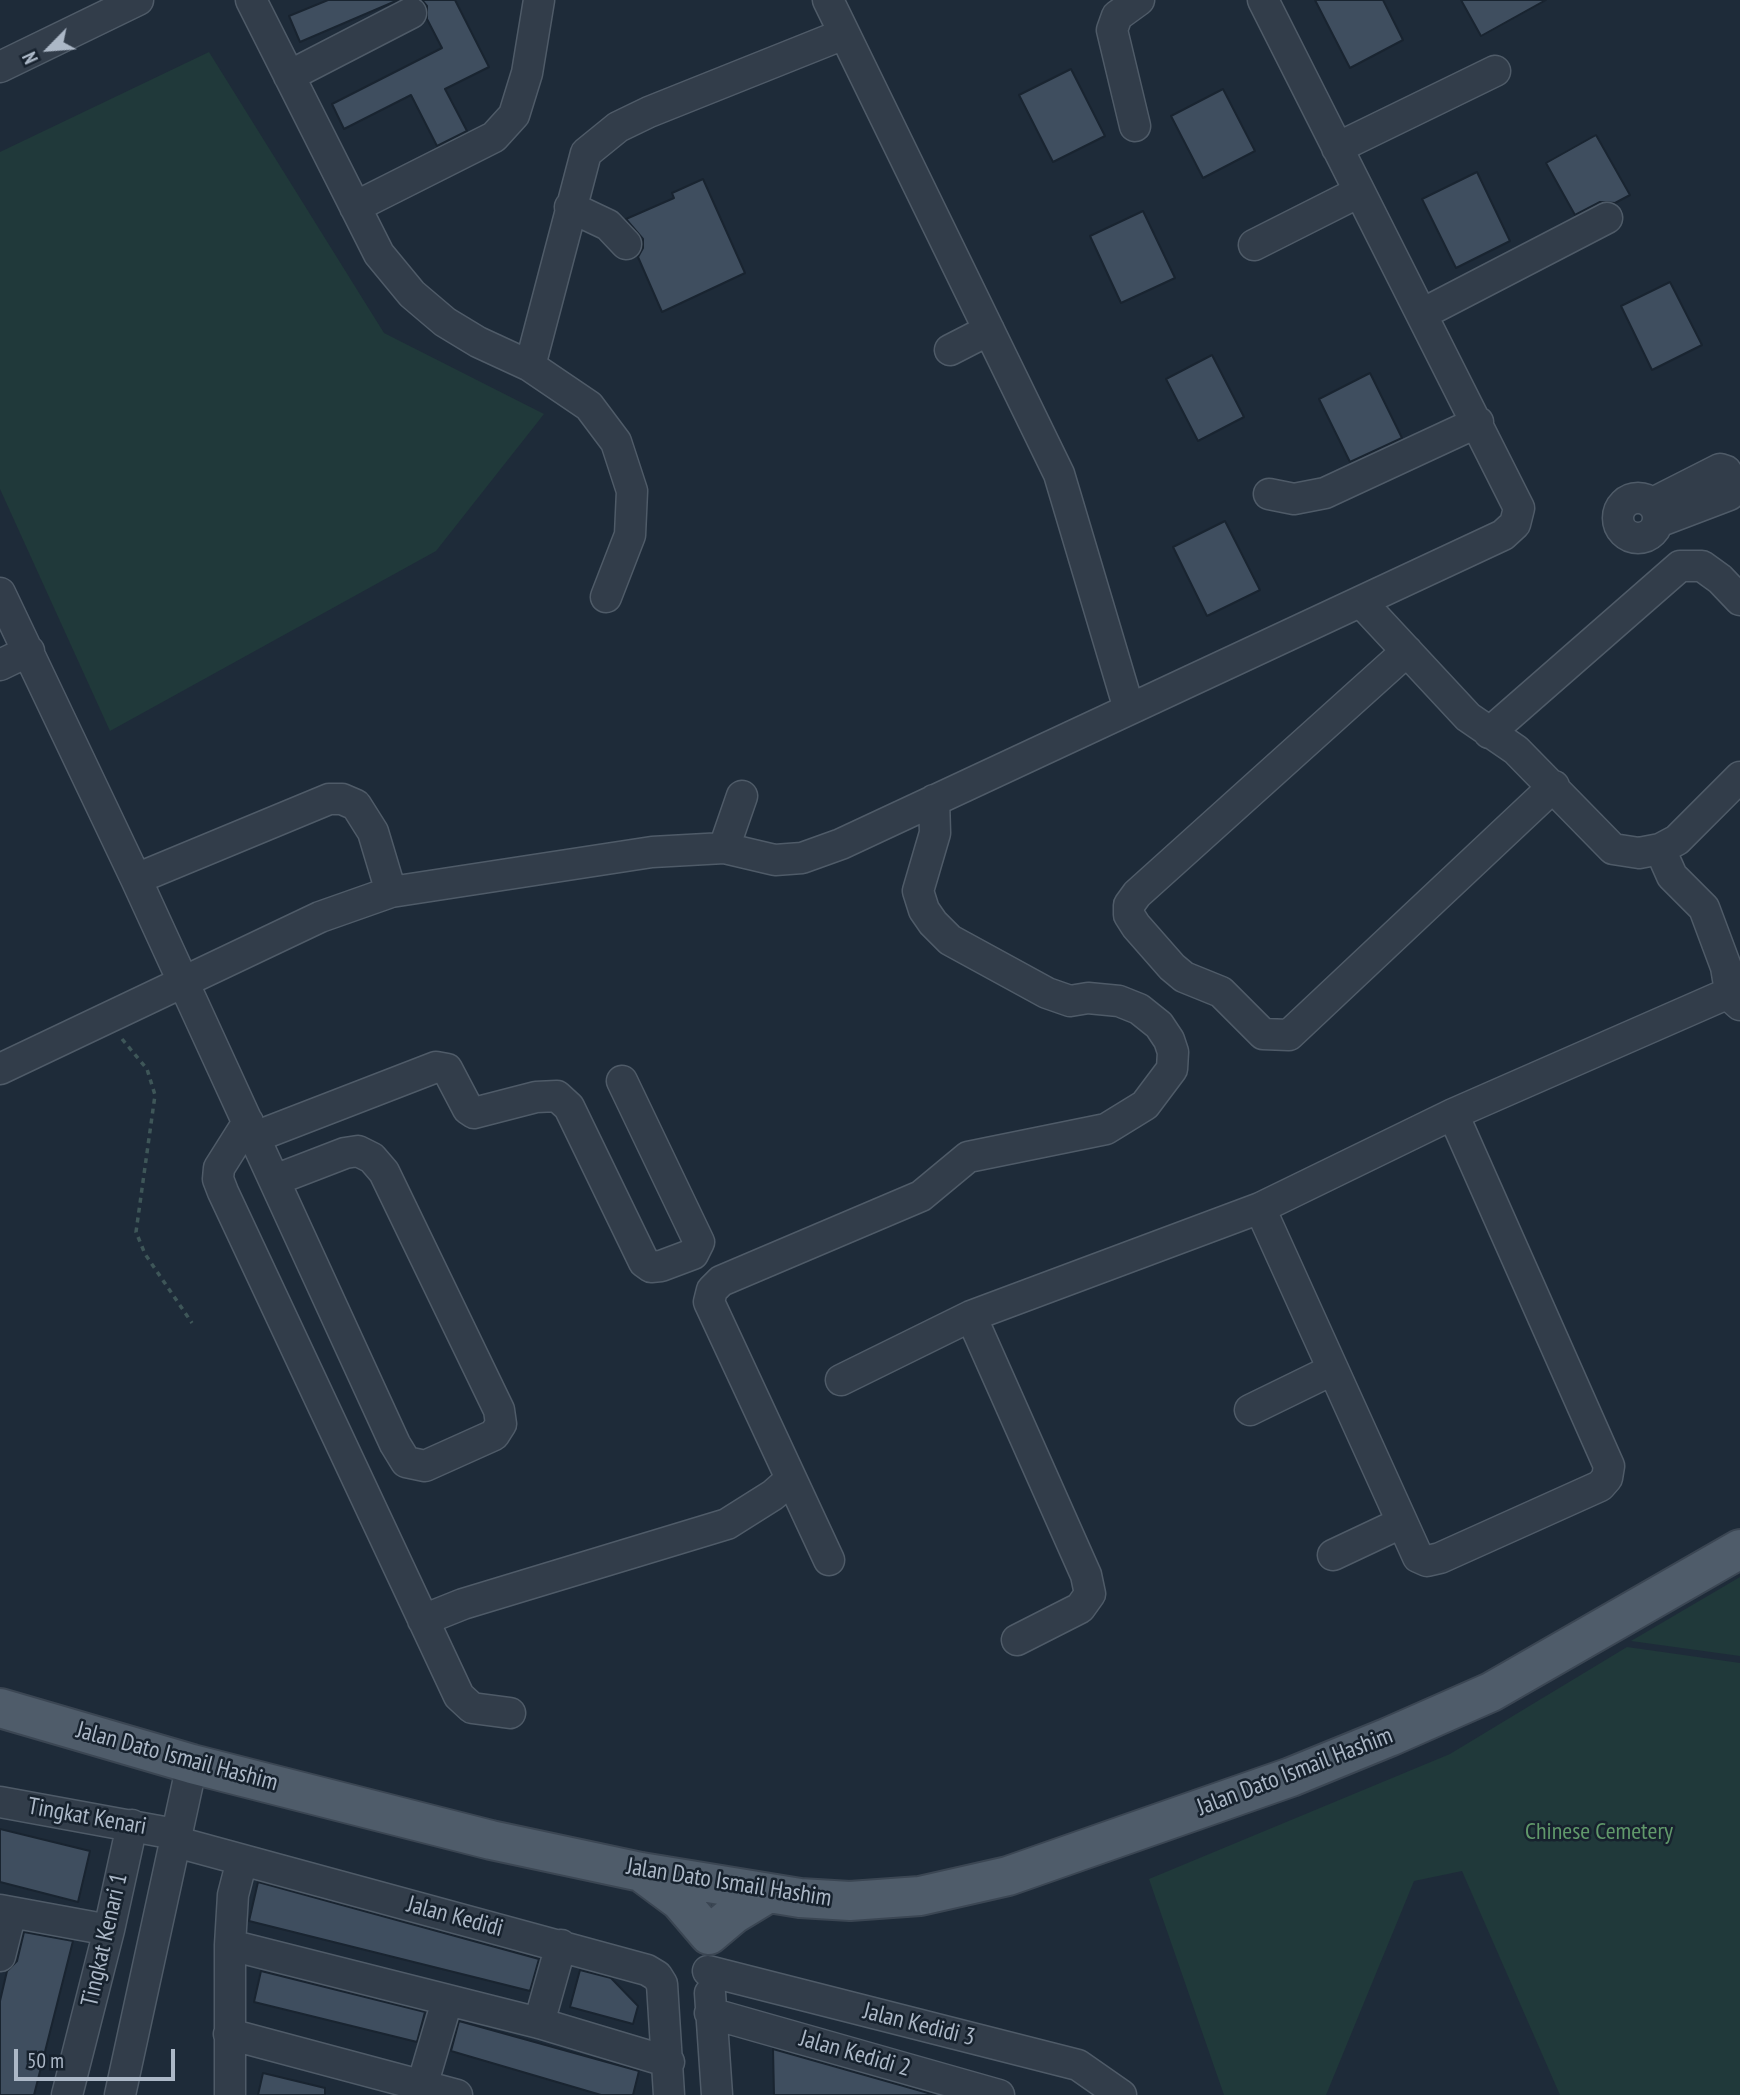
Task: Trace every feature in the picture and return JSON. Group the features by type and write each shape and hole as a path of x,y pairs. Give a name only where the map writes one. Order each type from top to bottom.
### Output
{"main road":[{"name":"Jalan Dato Ismail Hashim","path":"0,1708 192,1764 491,1840 641,1872 767,1894 850,1901 920,1896 1009,1876 1292,1777 1491,1692 1740,1549"},
{"path":"641,1872 680,1901 708,1953 734,1914 767,1894"}],"street":[{"path":"0,67 138,0"},
{"path":"251,0 379,254 412,294 445,321 478,342 530,366 589,406 616,442 632,491 630,535 606,597"},
{"path":"355,207 494,136 514,115 527,74 538,0"},
{"path":"828,0 1059,474 1129,709"},
{"path":"1135,126 1112,30 1117,16 1139,0"},
{"path":"0,1069 320,918 391,892 652,852 724,848 775,860 802,858 841,844 1503,535 1515,524 1519,508 1263,0"},
{"path":"289,76 411,13"},
{"path":"530,366 586,153 618,127 844,34"},
{"path":"1337,148 1495,71"},
{"path":"1254,245 1359,192"},
{"path":"570,207 608,225 626,244"},
{"path":"1422,314 1607,218"},
{"path":"950,350 989,330"},
{"path":"1269,494 1294,499 1325,493 1478,422"},
{"path":"1653,520 1670,572"},
{"path":"1489,733 1670,572 1689,564 1702,566 1720,579 1740,600"},
{"path":"0,593 136,879 395,1444 407,1462 425,1466 494,1435 501,1424 499,1410 384,1172 372,1158 358,1152 345,1153 275,1180"},
{"path":"1361,602 1468,717 1516,750 1613,849 1639,853 1660,849 1677,840 1740,777"},
{"path":"0,665 29,651"},
{"path":"1406,652 1137,894 1129,905 1129,915 1172,967 1184,977 1222,992 1263,1034 1289,1035 1554,786"},
{"path":"724,848 742,796"},
{"path":"136,879 329,799 342,799 356,805 373,832 391,892"},
{"path":"829,1560 709,1302 712,1290 721,1281 921,1196 968,1157 1106,1129 1145,1105 1172,1069 1173,1052 1169,1040 1159,1025 1139,1009 1119,1001 1088,998 1070,1001 1046,993 950,940 933,923 924,910 918,891 935,833 934,800"},
{"path":"1660,849 1672,876 1704,908 1736,1001"},
{"path":"841,1380 971,1316 1260,1209 1453,1114 1721,996 1736,1001"},
{"path":"510,1713 472,1707 459,1696 218,1180 219,1168 252,1130 436,1067 447,1069 468,1109 474,1113 483,1114 536,1097 557,1096 569,1107 645,1262 651,1267 661,1266 693,1254 699,1242 622,1081"},
{"path":"1260,1209 1418,1557 1427,1561 1440,1558 1600,1486 1607,1478 1609,1466 1453,1114"},
{"path":"971,1316 1086,1575 1090,1594 1080,1608 1017,1640"},
{"path":"1250,1410 1332,1370"},
{"path":"423,1620 463,1604 727,1524 773,1495 791,1479"},
{"path":"1333,1555 1401,1523"},
{"path":"120,2095 192,1764"},
{"name":"Tingkat Kenari","path":"0,1802 132,1825 174,1837"},
{"name":"Tingkat Kenari 1","path":"67,2095 109,1930 132,1825"},
{"name":"Jalan Kedidi","path":"174,1837 242,1860 647,1970 657,1976 662,1984 669,2062"},
{"path":"230,2095 230,1945 233,1895 242,1860"},
{"path":"716,1885 708,1953 717,2095"},
{"path":"0,1956 5,1911 109,1930"},
{"path":"230,1945 539,2023 669,2062 669,2095"},
{"path":"539,2023 561,1945"},
{"name":"Jalan Kedidi 3","path":"708,1953 1078,2066 1121,2095"},
{"path":"422,2086 447,2001"},
{"name":"Jalan Kedidi 2","path":"710,2013 999,2095"},
{"path":"229,2034 457,2095"}],"path":[{"path":"104,1019 147,1069 155,1095 136,1232 145,1255 192,1323"}],"green space":[{"path":"209,52 384,333 544,414 436,551 110,731 0,489 0,152"},
{"path":"1740,1577 1740,1656 1631,1641"},
{"name":"Chinese Cemetery","path":"1627,1647 1740,1663 1740,2095 1560,2095 1462,1871 1414,1881 1326,2095 1224,2095 1149,1879 1450,1754"}],"building":[{"path":"328,0 398,0 300,42 289,16"},
{"path":"422,0 455,0 489,67 445,89 467,131 437,146 411,95 344,129 332,104 442,48 427,19 427,6"},
{"path":"1315,0 1383,0 1403,40 1350,68"},
{"path":"1461,0 1546,0 1481,36"},
{"path":"1071,69 1105,136 1053,162 1019,95"},
{"path":"1223,89 1255,151 1203,178 1171,116"},
{"path":"1596,135 1630,195 1615,203 1600,202 1575,215 1546,163"},
{"path":"1477,172 1510,241 1456,268 1422,199"},
{"path":"703,179 745,273 662,312 638,257 643,248 643,239 626,219 674,198 672,193"},
{"path":"1143,211 1175,278 1121,303 1090,236"},
{"path":"1670,282 1702,345 1652,370 1621,306"},
{"path":"1212,355 1244,417 1198,441 1166,379"},
{"path":"1370,373 1402,438 1350,462 1319,399"},
{"path":"1225,521 1260,590 1207,616 1173,547"},
{"path":"0,1829 90,1851 78,1902 0,1882"},
{"path":"258,1882 539,1959 530,1991 249,1921"},
{"path":"24,1932 73,1941 34,2095 0,2095 0,2001 7,1971 17,1961"},
{"path":"580,1970 611,1978 638,2006 633,2024 570,2007"},
{"path":"261,1971 425,2012 417,2042 254,2002"},
{"path":"459,2021 639,2071 633,2095 601,2095 451,2051"},
{"path":"773,2049 935,2095 774,2095"},
{"path":"263,2073 325,2088 325,2095 258,2095"}]}
